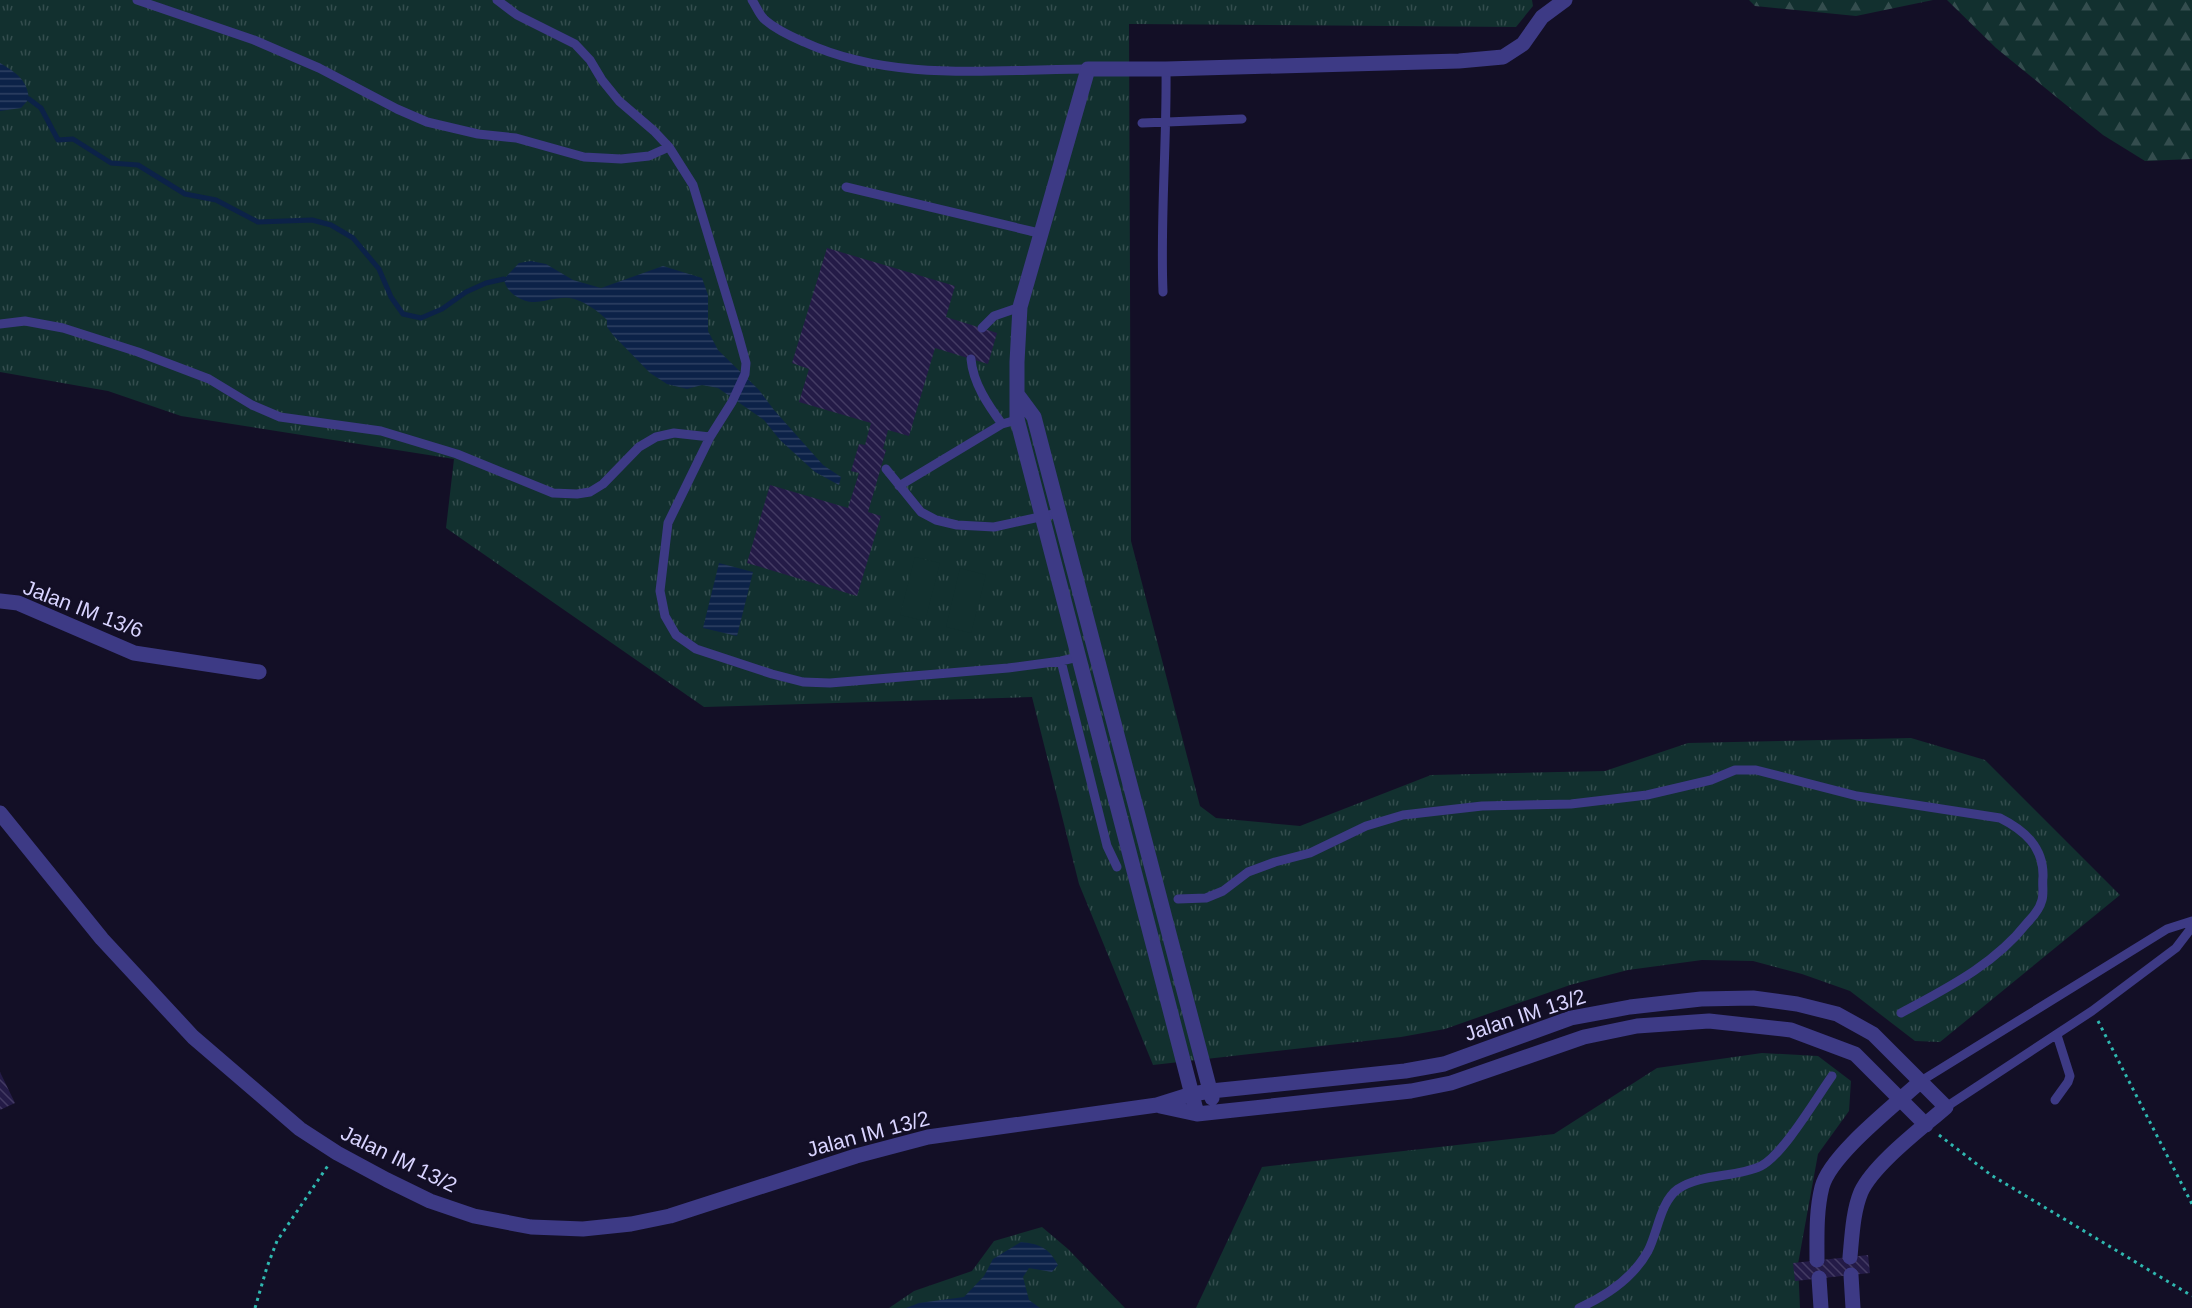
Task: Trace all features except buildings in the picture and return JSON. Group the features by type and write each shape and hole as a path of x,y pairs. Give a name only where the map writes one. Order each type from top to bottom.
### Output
{"street":[{"path":"1197,1114 1017,419 1020,307 1088,69 1460,61 1503,57 1523,44 1542,16 1564,0"},
{"path":"1017,394 1034,417 1215,1111"},
{"name":"Jalan IM 13/6","path":"0,601 18,603 134,653 258,672"},
{"path":"1068,616 1084,612"},
{"path":"1103,754 1120,751"},
{"name":"Jalan IM 13/2","path":"0,813 102,939 193,1038 300,1129 337,1153 430,1202 474,1216 531,1227 583,1229 631,1224 670,1216 856,1156 928,1137 1157,1105 1211,1090 1405,1071 1444,1064 1571,1018 1630,1007 1701,999 1753,998 1797,1004 1838,1014 1873,1034 1946,1107"},
{"name":"Jalan IM 13/2","path":"1157,1105 1197,1114 1411,1090 1451,1083 1584,1037 1637,1026 1709,1021 1791,1030 1855,1054 1926,1125"},
{"path":"1818,1260 1818,1215 1822,1187 1828,1171 1843,1153 1921,1081"},
{"path":"1850,1257 1854,1222 1861,1192 1887,1160 1946,1107"},
{"path":"1851,1275 1853,1308"},
{"path":"1819,1278 1821,1308"}],"lane":[{"path":"137,0 254,40 319,68 427,122 478,134 516,138 584,157 621,159 649,156 669,147"},
{"path":"497,0 517,15 575,44 590,60 602,80 620,101 669,147 693,185 738,334 746,363 745,374 732,402 710,437 668,523 660,591 665,616 676,635 696,649 803,682 830,683 1008,668 1078,657"},
{"path":"752,0 764,19 783,32 819,49 874,65 923,70 967,71 1088,69"},
{"path":"1163,292 1161,234 1167,122 1166,69"},
{"path":"1142,123 1242,119"},
{"path":"846,187 1040,233"},
{"path":"982,328 994,316 1020,307"},
{"path":"0,324 25,321 73,332 138,352 209,379 252,405 280,417 381,432 456,454 553,493 590,492 603,484 639,447 656,437 674,433 710,437"},
{"path":"970,359 972,372 988,405 1002,424"},
{"path":"899,486 1002,424 1034,417"},
{"path":"886,469 921,512 936,520 957,525 994,527 1058,513"},
{"path":"1061,661 1107,846 1117,867"},
{"path":"1178,899 1206,898 1223,891 1248,872 1310,853 1366,826 1403,815 1482,806 1571,804 1647,795 1711,780 1735,770 1756,770 1857,796 2000,818 2017,827 2032,842 2042,858 2042,900 2034,915 2000,953 1962,979 1901,1013"},
{"path":"1921,1081 2167,928 2192,921"},
{"path":"1946,1107 2092,1011 2175,948 2192,927"},
{"path":"2055,1100 2070,1076 2056,1035"},
{"path":"1579,1308 1607,1294 1633,1271 1648,1251 1667,1203 1676,1190 1690,1183 1762,1166 1779,1150 1832,1076"}],"path":[{"path":"2092,1011 2192,1203"},
{"path":"1926,1125 1991,1175 2192,1296"},
{"path":"255,1308 277,1241 337,1153"}],"green space":[{"path":"0,0 1532,0 1533,6 1516,27 1129,24 1131,541 1200,806 1216,818 1300,826 1431,775 1605,771 1688,743 1911,738 1985,760 2120,895 1940,1042 1915,1041 1850,991 1802,974 1753,961 1702,960 1628,970 1570,985 1445,1029 1401,1037 1153,1065 1079,884 1032,697 704,707 446,528 454,459 181,416 108,391 0,372"},
{"path":"1749,0 1933,0 1856,16 1755,6"},
{"path":"1947,0 2192,0 2192,159 2145,161 2103,135 1996,48"},
{"path":"915,557 940,563 925,621 900,615"},
{"path":"960,568 986,575 971,633 946,627"},
{"path":"1762,1053 1818,1056 1851,1081 1849,1111 1818,1154 1798,1264 1800,1308 1196,1308 1262,1167 1554,1134 1657,1068"},
{"path":"1042,1227 1068,1249 1125,1308 889,1308 914,1291 972,1271 994,1241"}],"water":[{"path":"0,63 16,74 26,86 29,99 21,108 0,111"},
{"path":"531,261 546,264 573,280 601,288 663,266 702,278 708,295 708,331 718,350 759,390 823,465 841,477 839,485 815,472 780,440 764,420 718,388 702,385 687,389 667,384 650,373 613,335 607,327 607,320 585,303 570,298 529,302 514,295 505,284 504,279 519,263"},
{"path":"719,563 753,572 737,636 703,628"},
{"path":"1021,1242 1043,1248 1058,1265 1052,1272 1029,1268 1023,1277 1029,1300 1040,1308 906,1308 919,1303 964,1297 984,1276 993,1259"}],"waterway":[{"path":"29,99 41,108 58,140 73,139 111,163 138,165 185,194 216,200 258,222 312,220 331,225 353,238 379,269 391,297 403,314 421,318 442,309 466,292 486,283 504,279"}]}
